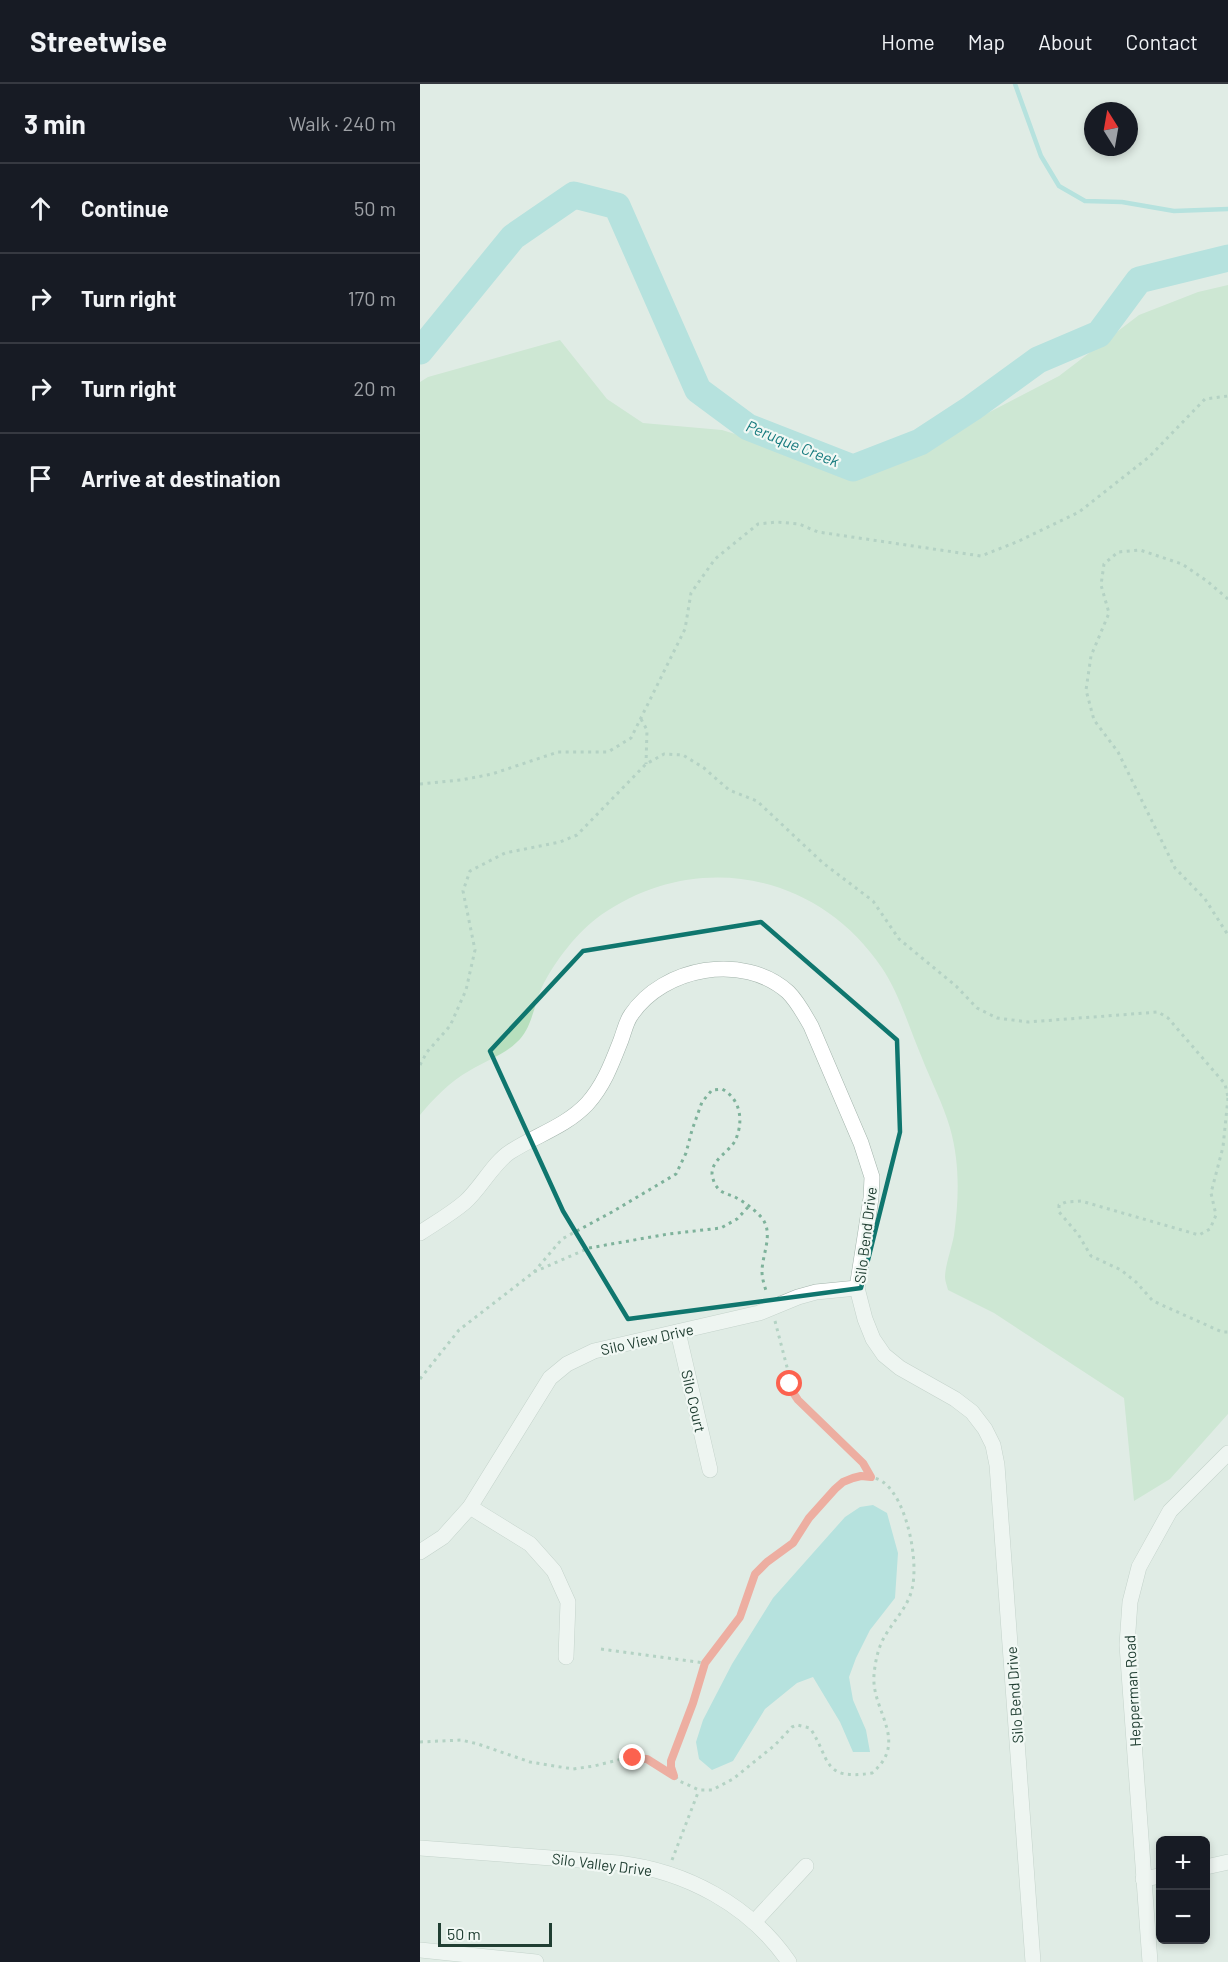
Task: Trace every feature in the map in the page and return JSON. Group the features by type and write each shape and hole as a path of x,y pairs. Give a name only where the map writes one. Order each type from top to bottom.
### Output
{"street":[{"name":"Silo Bend Drive","path":"420,1233 465,1202 509,1153 569,1119 588,1102 601,1087 610,1070 629,1016 646,997 662,984 701,971 722,969 742,971 767,979 787,992 801,1008 811,1026 864,1151 872,1177 872,1198 857,1288 873,1339 884,1355 900,1368 955,1399 972,1412 985,1429 993,1445 997,1465 1033,1962"},
{"name":"Silo View Drive","path":"420,1552 442,1537 470,1507 550,1378 567,1364 594,1351 759,1314 798,1297 816,1292 857,1288"},
{"name":"Silo Court","path":"678,1332 710,1470"},
{"name":"Hepperman Road","path":"1150,1962 1127,1645 1130,1602 1139,1568 1170,1511 1228,1453"},
{"path":"470,1507 530,1544 554,1571 568,1602 566,1657"},
{"name":"Silo Valley Drive","path":"420,1848 641,1865 678,1876 709,1891 754,1922 789,1962"},
{"path":"1210,1866 1228,1862"},
{"path":"754,1922 806,1866"},
{"path":"1143,1879 1156,1877"},
{"path":"420,1950 536,1962"}],"path":[{"path":"420,784 492,774 558,752 608,752 631,738 685,629 691,593 715,559 758,524 777,522 799,524 818,532 981,556 1019,541 1079,512 1149,457 1205,399 1228,396"},
{"path":"1228,599 1182,564 1140,550 1118,552 1104,564 1101,585 1109,613 1091,656 1086,690 1094,720 1118,752 1175,868 1205,899 1228,935"},
{"path":"641,718 647,730 646,764"},
{"path":"420,1065 427,1052 450,1026 466,990 475,950 463,891 470,871 505,853 560,842 577,835 646,764 664,754 683,755 704,768 729,790 758,801 823,863 873,901 899,939 956,986 977,1008 997,1018 1028,1022 1158,1012 1168,1018 1225,1084 1228,1098 1223,1147 1211,1193 1216,1215 1210,1229 1199,1235 1082,1201 1059,1205 1059,1212 1078,1234 1091,1256 1121,1270 1136,1282 1153,1301 1222,1332 1228,1332"},
{"path":"420,1379 459,1330 534,1272 562,1239 676,1174 686,1154 699,1108 712,1090 722,1089 733,1096 740,1113 735,1141 715,1162 714,1182 718,1190 749,1206 763,1219 767,1241 762,1276 768,1299"},
{"path":"534,1272 588,1248 668,1234 721,1228 737,1219 749,1206"},
{"path":"774,1319 794,1394 863,1463 871,1477"},
{"path":"420,1742 461,1740 530,1762 573,1769 594,1767 622,1760 647,1759 678,1781 699,1790 712,1790 726,1784 797,1725 810,1728 828,1765 836,1771 856,1774 872,1773 885,1755 889,1736 877,1697 874,1673 884,1638 912,1590 914,1561 908,1527 895,1496 881,1481 861,1476 843,1482 809,1518 793,1543 760,1568 752,1579 740,1617 705,1663 671,1761 674,1776"},
{"path":"601,1649 705,1663"},
{"path":"672,1860 699,1790"}],"highlighted area":[{"path":"761,922 897,1040 900,1132 861,1288 628,1319 563,1211 490,1051 583,951"}],"green space":[{"path":"1228,285 1228,1414 1170,1479 1134,1501 1124,1398 994,1313 948,1290 945,1273 954,1235 958,1181 956,1154 947,1119 888,978 855,935 824,910 790,892 753,881 715,877 676,882 638,894 601,915 567,948 547,977 522,1037 506,1051 456,1080 420,1115 420,382 428,377 560,340 607,399 643,423 722,430 815,458 849,480 905,456 1059,376 1139,315 1198,292"}],"water":[{"path":"873,1505 887,1513 898,1553 895,1598 870,1630 849,1677 853,1700 866,1730 870,1752 853,1752 840,1722 813,1677 797,1683 765,1709 733,1761 712,1770 699,1759 696,1742 703,1720 732,1664 773,1598 845,1517 860,1507"}],"waterway":[{"path":"1015,84 1041,156 1059,186 1085,201 1122,202 1174,211 1228,209"},
{"name":"Peruque Creek","path":"420,351 513,237 574,195 617,206 698,390 748,427 853,468 920,442 1038,360 1099,334 1139,280 1228,258"}],"route":[{"path":"633,1758 647,1759 674,1776 671,1761 707,1658 740,1617 755,1574 793,1543 818,1507 843,1482 861,1476 871,1477 868,1468 798,1400 790,1384"}]}
